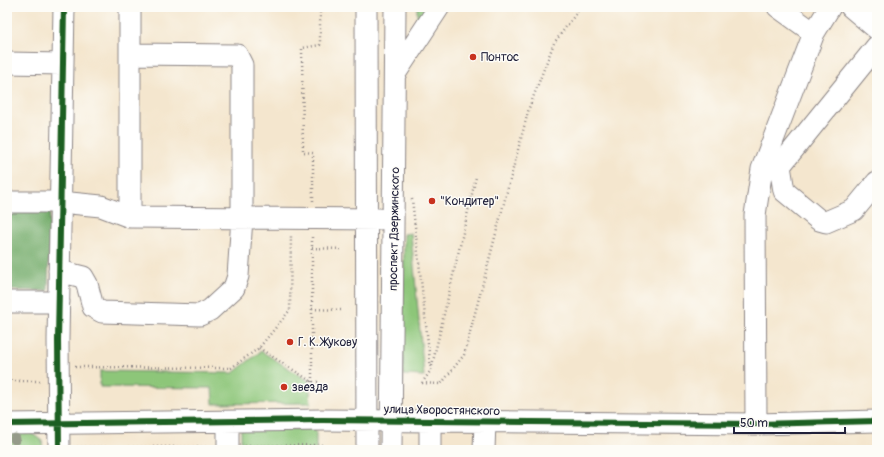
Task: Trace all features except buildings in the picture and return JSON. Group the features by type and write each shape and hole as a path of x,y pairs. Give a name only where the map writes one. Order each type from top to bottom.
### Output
{"street":[{"path":"59,448 59,271 64,7"},
{"path":"130,7 130,217"},
{"path":"366,7 367,450"},
{"name":"проспект Дзержинского","path":"391,450 395,7"},
{"path":"395,74 439,7"},
{"path":"778,7 814,33"},
{"path":"830,7 814,33 774,161 784,191 822,222 829,221 854,210 877,182"},
{"path":"851,7 877,29"},
{"path":"756,424 755,215 762,169 774,161 877,46"},
{"path":"59,271 79,275 86,280 91,303 97,310 200,315 210,310 234,288 237,282 242,218 241,60 237,55 231,54 130,54"},
{"path":"7,64 63,64"},
{"path":"7,202 60,202 101,206 130,217 367,220 394,219"},
{"path":"7,302 59,302"},
{"name":"улица Хворостянского","path":"7,424 392,421 432,440 485,422 756,424 877,421"},
{"path":"228,422 228,448"},
{"path":"484,450 485,422"}],"path":[{"path":"312,382 313,153 303,152 302,48 320,45 320,7"},
{"path":"476,177 431,370 422,383 441,384 464,355 529,108 554,43 581,7"},
{"path":"411,193 431,370"},
{"path":"7,381 58,374 231,368 259,348 290,310 291,227"},
{"path":"312,248 341,249"},
{"path":"312,309 341,310"},
{"path":"259,348 312,382 321,382"},
{"path":"7,447 228,448 322,446"}],"green space":[{"path":"417,7 431,7 417,28"},
{"path":"7,211 50,212 48,291 7,290"},
{"path":"411,233 424,376 403,375 404,234"},
{"path":"261,351 309,381 311,403 213,404 212,388 100,387 100,371 233,373"},
{"path":"241,429 316,429 316,450 241,450"},
{"path":"30,432 42,441 43,450 7,450 7,433"}],"cycle path":[{"path":"59,450 58,340 64,7"},
{"path":"7,424 322,420 756,424 877,421"}],"place":[{"name":"Понтос","path":"473,57"},
{"name":"\"Кондитер\"","path":"432,201"},
{"name":"Г. К. Жукову","path":"290,342"},
{"name":"звезда","path":"284,387"}]}
